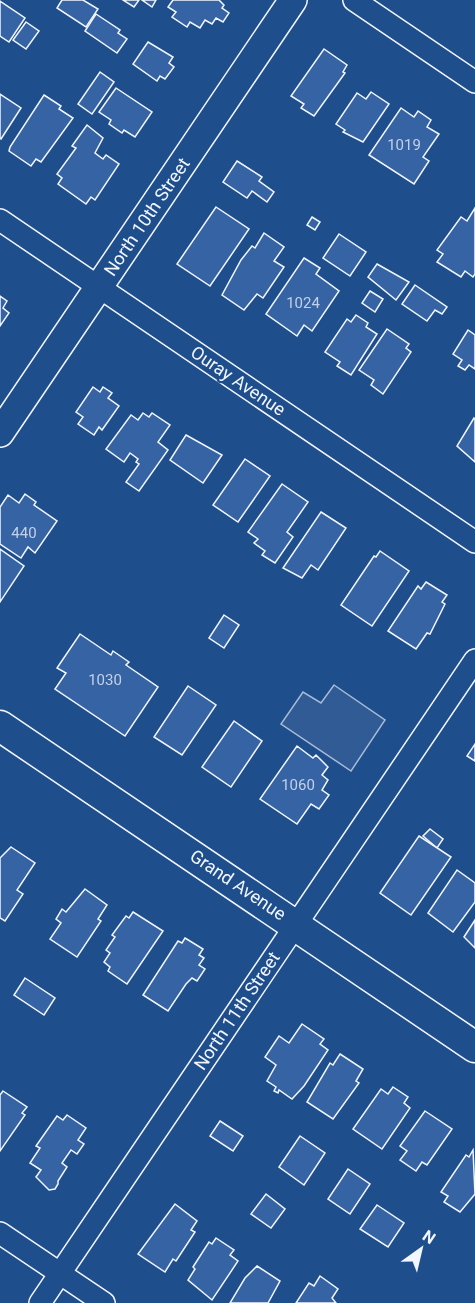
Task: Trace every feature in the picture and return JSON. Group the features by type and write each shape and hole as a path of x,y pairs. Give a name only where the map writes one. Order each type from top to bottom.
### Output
{"main road":[{"name":"Grand Avenue","path":"0,726 295,923 475,1047"}],"street":[{"name":"North 10th Street","path":"0,434 294,0"},
{"path":"354,0 475,81"},
{"name":"Ouray Avenue","path":"0,220 475,542"},
{"name":"North 11th Street","path":"40,1303 475,660"},
{"path":"0,1233 104,1303"}],"shaded area":[{"path":"334,685 385,720 351,771 281,724 303,692 321,703"}],"building":[{"path":"62,0 83,0 98,9 86,27 57,8"},
{"path":"123,0 139,0 134,7"},
{"path":"142,0 156,0 152,7"},
{"path":"173,0 219,0 224,5 222,8 229,13 223,22 216,18 212,24 205,20 200,28 190,22 187,27 172,17 176,12 168,7"},
{"path":"0,1 25,18 9,42 0,36"},
{"path":"96,14 120,30 118,33 127,39 117,53 85,31"},
{"path":"26,22 39,31 26,49 13,40"},
{"path":"148,42 173,57 169,63 174,67 165,79 160,76 157,81 133,64"},
{"path":"324,49 347,65 343,72 345,73 314,116 301,108 304,104 291,96"},
{"path":"100,72 114,82 92,114 78,104"},
{"path":"116,88 152,112 135,137 124,130 122,133 109,124 111,120 99,112"},
{"path":"371,92 389,104 363,142 343,132 345,130 336,124 357,93 366,99"},
{"path":"0,94 21,108 1,139 0,138"},
{"path":"44,95 61,106 59,109 73,118 41,162 36,159 31,166 9,151"},
{"path":"401,108 414,117 418,111 431,120 427,127 439,134 423,157 429,161 414,184 369,155"},
{"path":"87,125 103,138 95,153 103,159 106,155 119,164 95,200 91,197 86,204 58,184 62,178 57,174 76,148 72,146"},
{"path":"237,161 262,177 259,181 274,192 267,202 252,191 247,198 223,182"},
{"path":"216,207 249,229 210,286 177,264"},
{"path":"475,208 475,274 473,277 465,271 461,277 437,262 443,254 437,250 461,217 467,221"},
{"path":"312,217 320,222 315,230 307,225"},
{"path":"264,233 284,247 274,261 284,267 263,298 257,294 244,310 222,295 241,260 252,246 255,248"},
{"path":"339,234 366,252 350,276 323,258"},
{"path":"304,258 320,268 316,274 339,291 312,331 304,325 297,336 266,314"},
{"path":"377,264 409,282 396,300 368,277"},
{"path":"415,285 447,307 442,314 435,310 427,321 402,304"},
{"path":"370,291 383,299 375,312 362,303"},
{"path":"0,296 7,301 3,308 9,313 0,326"},
{"path":"356,315 368,323 366,327 377,334 351,375 337,366 340,362 325,352 347,319 351,322"},
{"path":"387,329 409,344 406,348 411,352 383,394 371,385 374,380 359,370"},
{"path":"468,330 475,335 475,369 469,365 465,370 458,366 462,360 453,354"},
{"path":"93,387 100,392 103,387 112,393 108,398 119,406 102,430 99,427 94,435 78,424 83,417 76,412"},
{"path":"143,413 149,417 152,413 170,425 158,442 168,450 139,491 126,482 139,464 136,462 138,459 130,453 124,462 106,449 131,415 138,420"},
{"path":"475,419 475,462 457,446"},
{"path":"186,435 222,455 203,483 170,460"},
{"path":"245,459 270,476 238,522 213,505"},
{"path":"282,484 308,502 287,532 293,537 275,563 262,555 265,551 254,543 258,539 248,532"},
{"path":"25,494 36,502 34,505 57,521 35,553 28,547 21,558 0,544 0,507 8,495 19,503"},
{"path":"321,512 346,528 318,570 311,565 302,578 283,568"},
{"path":"0,549 24,566 0,602"},
{"path":"380,551 409,571 372,626 341,605 374,556 376,557"},
{"path":"426,582 447,595 430,634 427,633 416,649 388,631 418,586 421,589"},
{"path":"224,615 239,625 224,648 209,638"},
{"path":"80,634 111,655 113,651 129,662 126,665 158,687 125,736 55,689 66,673 57,668"},
{"path":"188,686 216,705 182,755 154,737"},
{"path":"234,721 262,741 231,787 202,767"},
{"path":"475,744 475,761 467,756"},
{"path":"297,746 313,758 316,755 328,767 322,775 328,780 322,790 329,795 319,809 311,804 297,824 260,799"},
{"path":"430,829 443,839 437,848 423,836"},
{"path":"419,836 451,857 411,915 380,893"},
{"path":"11,847 35,863 17,890 23,894 5,921 0,918 0,858"},
{"path":"457,870 475,883 475,902 453,932 428,913"},
{"path":"85,889 107,905 98,919 101,921 77,957 50,939 61,923 56,919 62,909 66,912"},
{"path":"133,912 163,931 127,984 108,971 110,967 104,962 110,953 106,950 115,937 112,935 126,916 129,918"},
{"path":"475,920 475,948 464,937"},
{"path":"185,938 203,949 199,955 204,958 199,965 205,969 197,981 192,978 186,984 168,1011 143,995 178,941 182,943"},
{"path":"25,978 55,998 44,1015 14,995"},
{"path":"302,1024 324,1039 320,1044 328,1050 304,1086 292,1099 279,1090 278,1093 274,1091 276,1087 267,1081 276,1065 265,1057 279,1036 289,1043"},
{"path":"340,1054 363,1069 356,1081 359,1083 333,1119 307,1102 330,1063 333,1065"},
{"path":"393,1087 408,1097 404,1103 410,1108 382,1149 353,1129 381,1089 388,1094"},
{"path":"3,1091 27,1107 22,1113 25,1115 0,1151 0,1095"},
{"path":"425,1111 452,1129 427,1165 422,1162 416,1171 400,1160 407,1151 400,1146"},
{"path":"67,1115 86,1128 78,1140 84,1144 77,1154 71,1150 62,1163 67,1167 58,1184 55,1189 49,1190 36,1177 41,1170 30,1163 40,1148 36,1146 57,1116 63,1120"},
{"path":"220,1121 243,1136 233,1151 210,1136"},
{"path":"300,1136 325,1153 304,1185 279,1167"},
{"path":"473,1150 475,1194 460,1212 444,1202 448,1196 441,1192 466,1155 469,1157"},
{"path":"348,1169 370,1184 350,1214 328,1199"},
{"path":"266,1194 285,1209 271,1228 251,1214"},
{"path":"175,1204 197,1221 191,1230 195,1232 176,1261 173,1259 165,1272 138,1254"},
{"path":"377,1205 404,1223 388,1247 360,1229"},
{"path":"216,1238 234,1250 230,1255 238,1261 212,1300 188,1280 195,1269 193,1267 209,1242 212,1244"},
{"path":"257,1266 280,1281 268,1303 230,1303 245,1278"},
{"path":"320,1276 338,1289 332,1298 336,1303 296,1303 309,1283 314,1286"}]}
